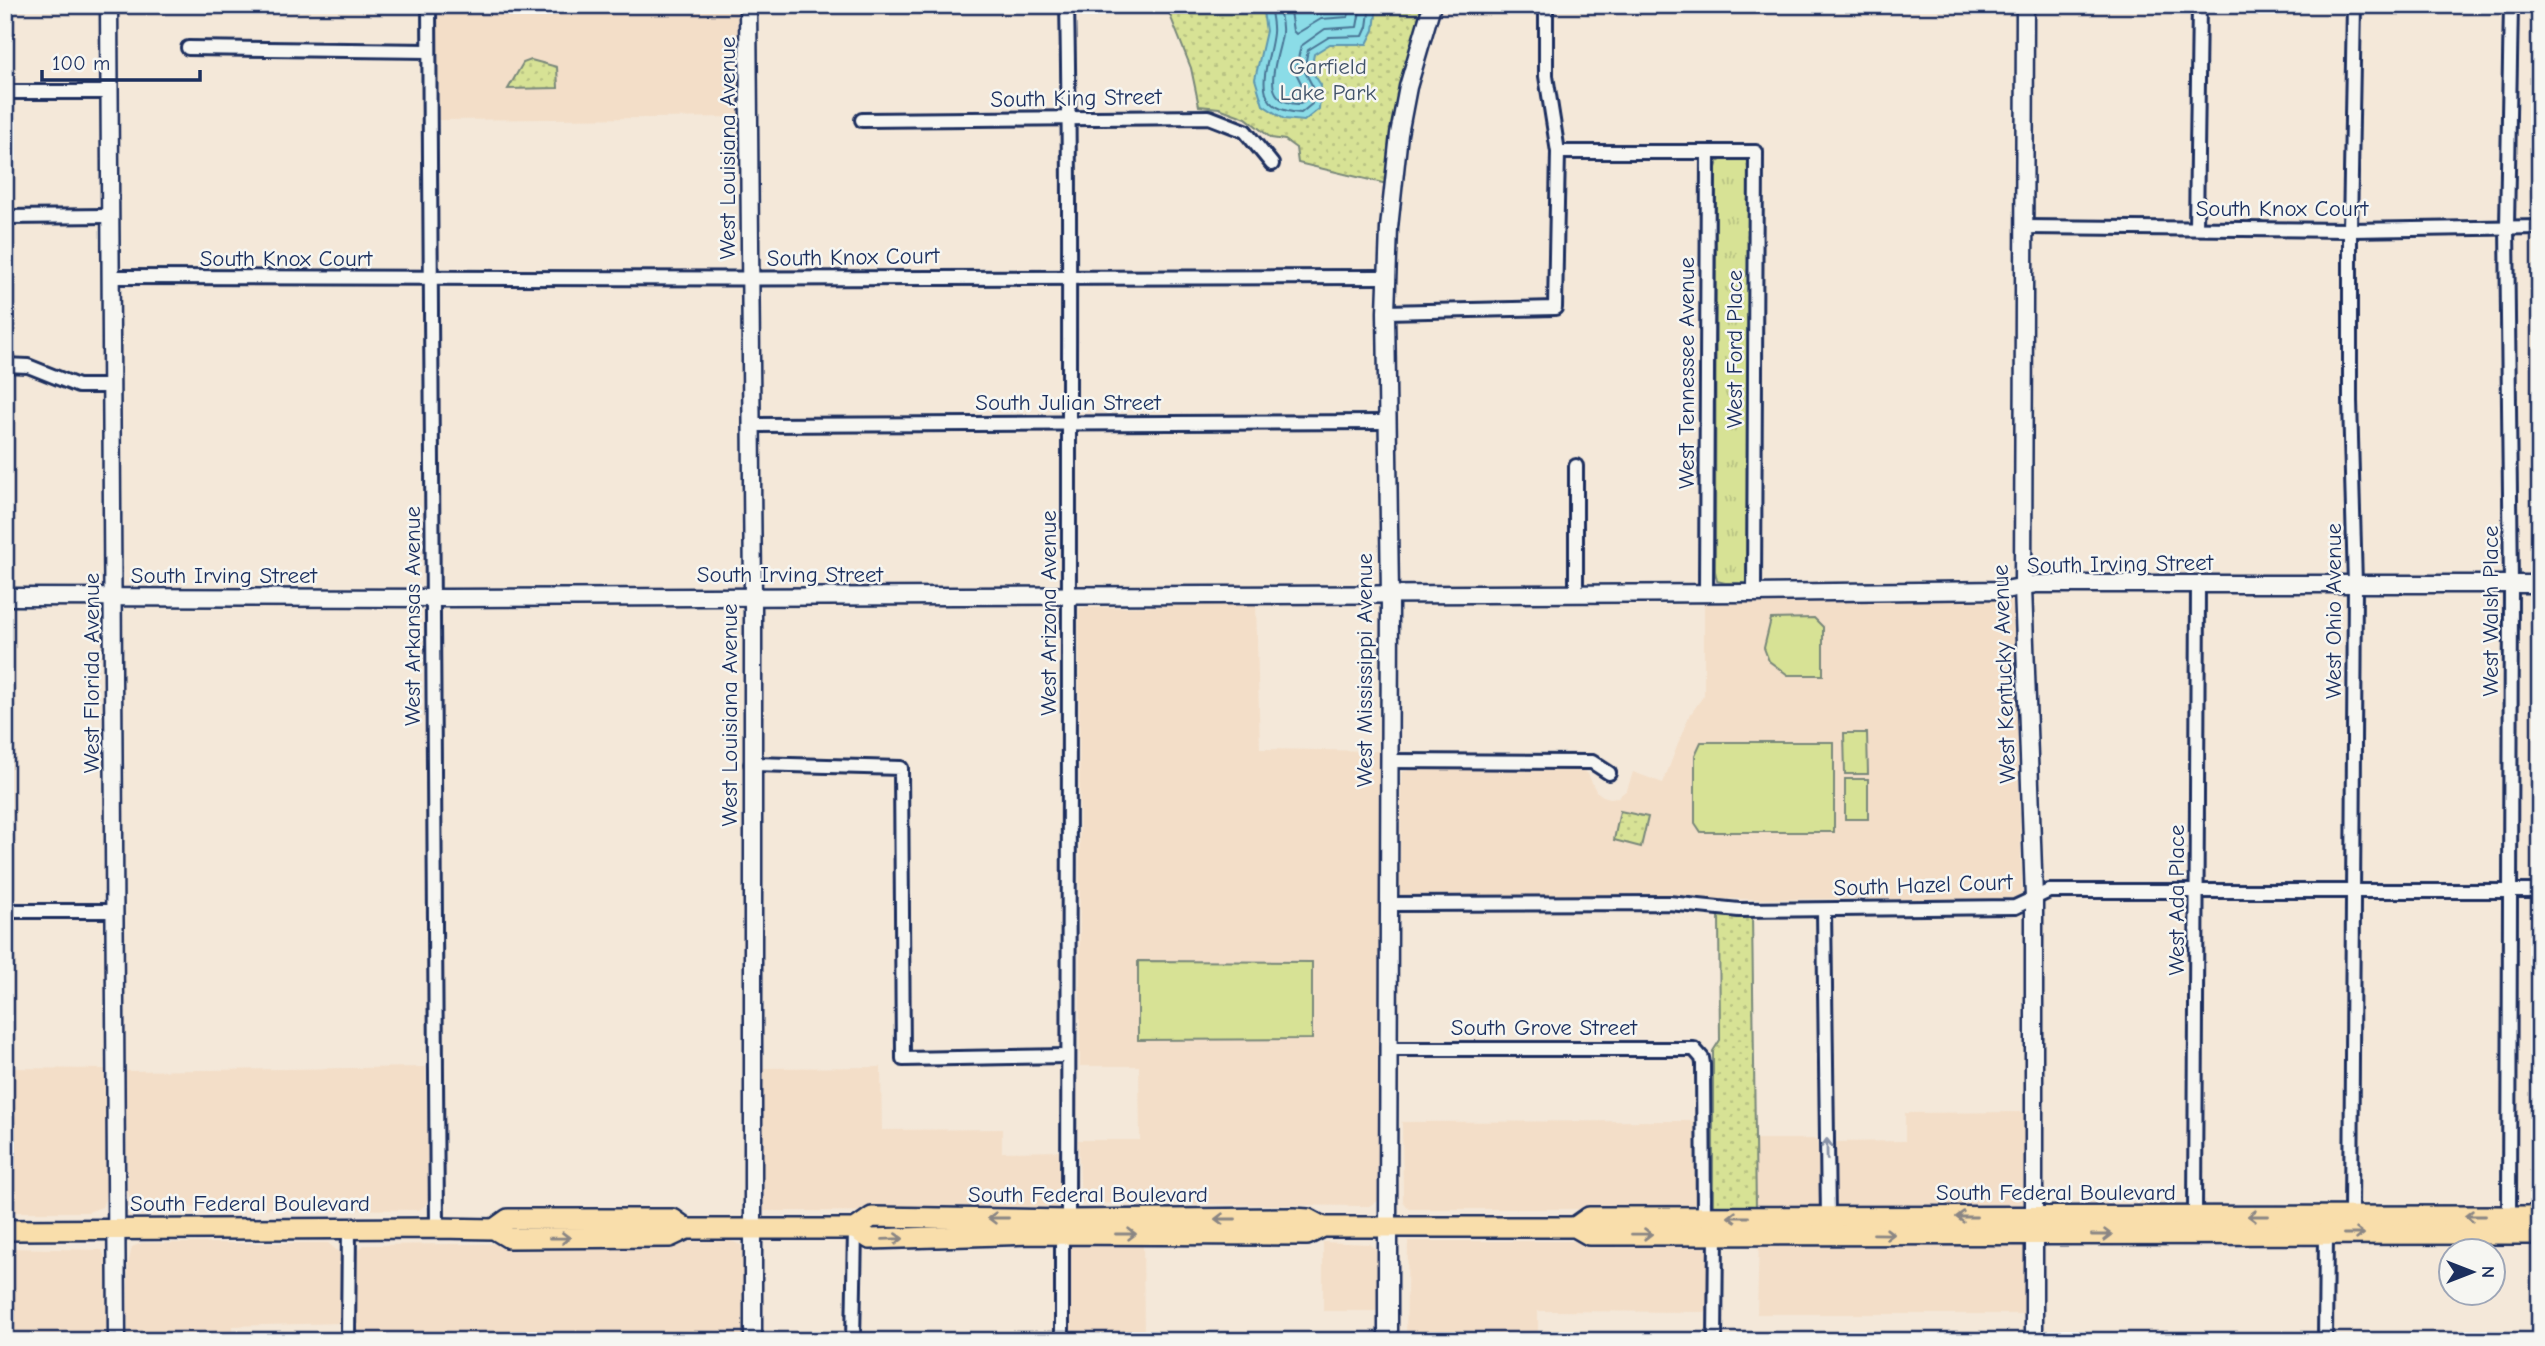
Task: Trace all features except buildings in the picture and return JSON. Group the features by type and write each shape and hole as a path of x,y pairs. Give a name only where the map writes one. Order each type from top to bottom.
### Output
{"main road":[{"name":"South Federal Boulevard","path":"5,1230 349,1227 494,1230 509,1238 670,1237 687,1229 855,1229 872,1217 1065,1227 1294,1218 1308,1219 1323,1227 1575,1227 1589,1235 2034,1226 2195,1215 2540,1216"},
{"name":"South Federal Boulevard","path":"1575,1227 1589,1217 1828,1217 2326,1234 2540,1234"},
{"name":"West Mississippi Avenue","path":"1388,1228 1388,1341"}],"street":[{"name":"West Florida Avenue","path":"109,5 117,1341"},
{"name":"West Arkansas Avenue","path":"429,5 437,1228"},
{"name":"West Louisiana Avenue","path":"748,5 753,597 753,1341"},
{"name":"West Arizona Avenue","path":"1062,1341 1070,596 1069,120 1066,5"},
{"name":"West Mississippi Avenue","path":"1388,1228 1390,594 1386,422 1387,277 1392,180 1399,134 1411,76 1432,5"},
{"path":"1386,312 1555,308 1559,152 1546,76 1546,5"},
{"name":"West Kentucky Avenue","path":"2025,5 2023,587 2034,898 2034,1341"},
{"path":"2196,228 2199,5"},
{"name":"West Ohio Avenue","path":"2351,1216 2355,584 2350,401 2350,230 2354,5"},
{"name":"West Walsh Place","path":"2509,1216 2511,585 2507,226 2511,5"},
{"path":"188,48 429,51"},
{"path":"5,92 109,92"},
{"name":"South King Street","path":"862,120 1209,117 1245,131 1272,164"},
{"path":"1559,152 1708,153"},
{"name":"West Ford Place","path":"1708,153 1756,152 1754,593"},
{"name":"West Tennessee Avenue","path":"1706,593 1708,153"},
{"path":"5,217 109,216"},
{"name":"South Knox Court","path":"2024,228 2350,230 2540,227"},
{"name":"South Knox Court","path":"110,278 431,280 1387,277"},
{"path":"5,365 28,366 78,386 111,386"},
{"name":"South Julian Street","path":"750,425 1386,422"},
{"path":"1576,466 1576,594"},
{"name":"South Irving Street","path":"5,597 1576,594 2005,590 2036,584 2540,584"},
{"name":"West Ada Place","path":"2195,1215 2199,585"},
{"path":"1389,761 1592,762 1609,773"},
{"path":"751,764 901,768 903,1059 1067,1056"},
{"name":"South Hazel Court","path":"1390,904 1669,903 1739,910 2015,908 2049,891 2540,891"},
{"path":"1824,910 1828,1217"},
{"path":"5,911 114,911"},
{"name":"South Grove Street","path":"1387,1049 1694,1049 1703,1064 1703,1217"},
{"path":"348,1341 349,1227"},
{"path":"853,1341 855,1229"},
{"path":"1715,1341 1716,1233"},
{"path":"2325,1341 2326,1234"}],"shaded area":[{"path":"438,5 744,5 744,117 437,120"},
{"path":"2014,598 2022,892 2017,897 1711,899 1621,895 1401,896 1396,891 1395,880 1400,870 1401,772 1583,770 1588,774 1596,791 1610,798 1618,797 1627,790 1633,772 1663,783 1688,718 1704,695 1704,599"},
{"path":"1256,604 1260,749 1379,751 1380,1200 1369,1206 1081,1203 1078,1140 1140,1140 1139,1066 1080,1066 1079,608"},
{"path":"426,1067 428,1199 426,1205 419,1210 141,1207 132,1204 128,1192 125,1071"},
{"path":"881,1067 882,1130 1002,1129 1002,1152 1064,1151 1063,1207 1059,1212 762,1211 758,1197 761,1068"},
{"path":"5,1068 106,1069 106,1196 102,1207 88,1212 5,1212"},
{"path":"2025,1112 2026,1204 2017,1210 1843,1210 1836,1207 1836,1142 1905,1141 1905,1113"},
{"path":"1698,1121 1697,1201 1689,1209 1409,1209 1403,1201 1402,1122"},
{"path":"1756,1139 1819,1139 1820,1210 1756,1210"},
{"path":"1143,1238 1144,1341 1067,1341 1068,1240"},
{"path":"1759,1240 2025,1241 2028,1314 1757,1314"},
{"path":"731,1241 741,1245 744,1253 745,1341 356,1341 355,1254 364,1245"},
{"path":"1408,1241 1707,1241 1709,1312 1538,1311 1538,1341 1406,1341"},
{"path":"1323,1242 1369,1244 1377,1250 1379,1311 1323,1311"},
{"path":"142,1243 328,1243 340,1253 341,1323 232,1326 232,1341 128,1341 128,1265 132,1247"},
{"path":"5,1248 102,1250 107,1263 108,1341 5,1341"}],"green space":[{"name":"Garfield Lake Park","path":"1166,5 1427,5 1396,116 1387,184 1298,163 1296,148 1285,140 1271,138 1246,118 1219,108 1199,106 1191,68"},
{"path":"531,60 557,67 558,88 508,89 523,63"},
{"path":"1723,159 1751,160 1749,583 1717,581 1715,571 1716,168 1718,162"},
{"path":"1814,618 1823,627 1823,675 1788,675 1769,661 1764,648 1771,619"},
{"path":"1844,733 1867,733 1868,774 1845,774"},
{"path":"1701,742 1834,742 1834,832 1701,832 1695,823 1695,755"},
{"path":"1845,779 1868,779 1868,819 1845,819"},
{"path":"1620,811 1648,817 1641,847 1614,840"},
{"path":"1752,915 1756,1210 1713,1211 1713,1051 1720,1040 1719,916"},
{"path":"1138,961 1312,962 1312,1039 1138,1040"}],"water":[{"path":"1262,5 1377,5 1374,30 1367,44 1330,44 1314,54 1311,70 1321,85 1319,109 1304,121 1284,119 1263,105 1255,79 1266,31"}]}
